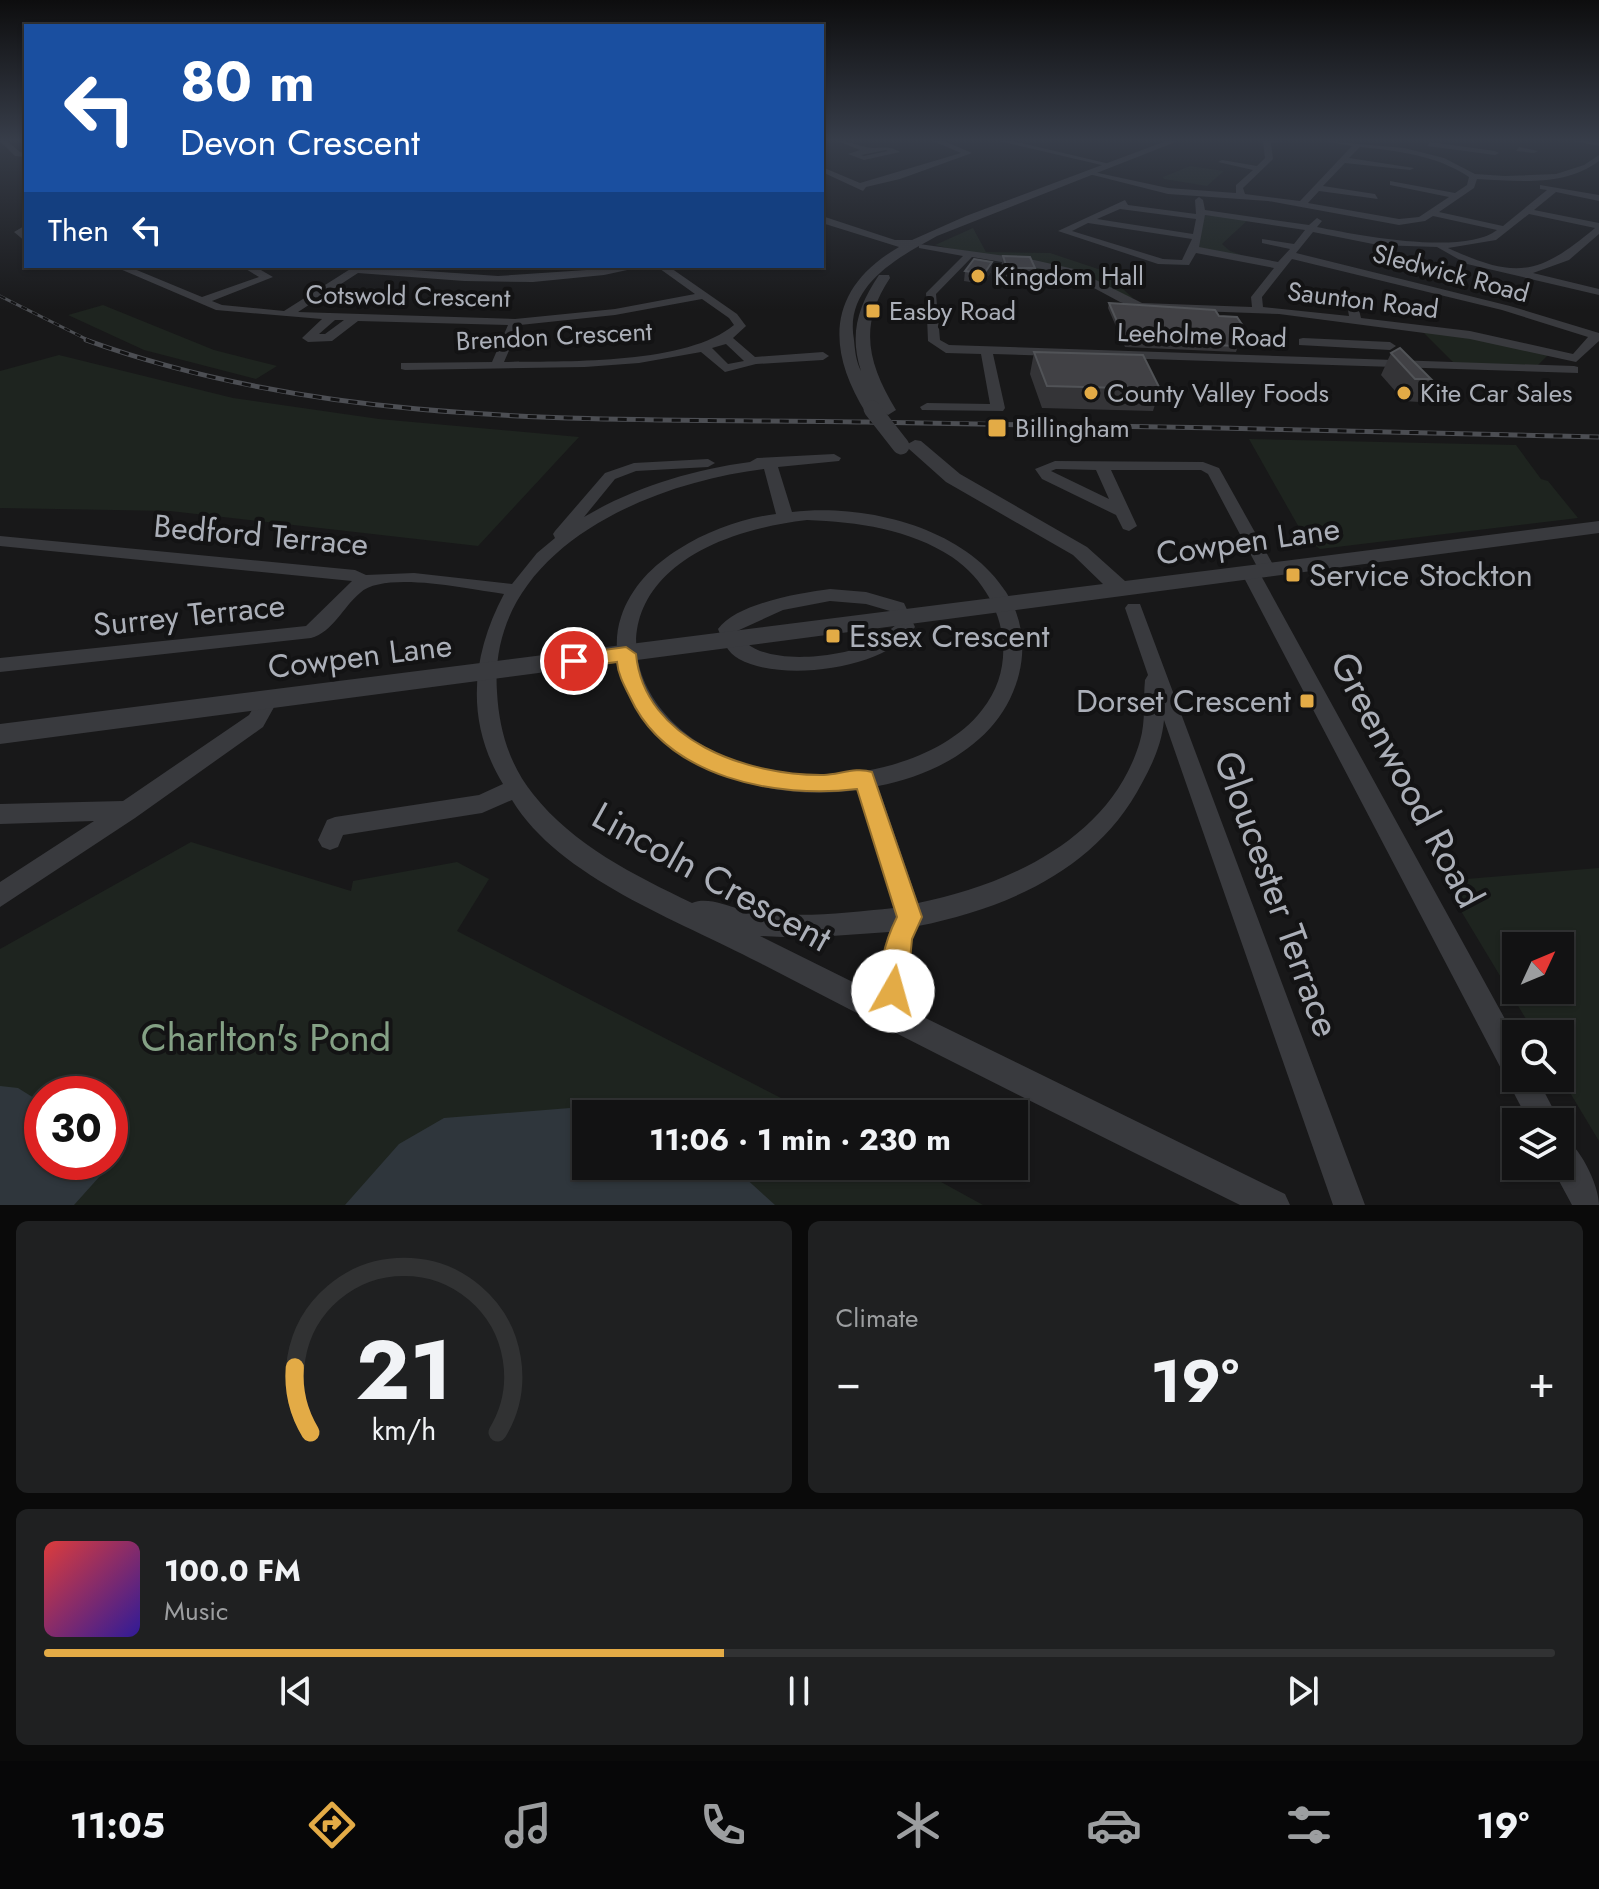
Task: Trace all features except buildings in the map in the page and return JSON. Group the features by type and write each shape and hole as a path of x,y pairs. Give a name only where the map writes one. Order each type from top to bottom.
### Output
{"street":[{"path":"1036,197 916,245 874,268 850,305 865,368 880,410 940,482 1065,555 1119,597"},
{"path":"1141,203 1150,197"},
{"path":"1197,197 1201,214 1188,261 1169,263 1063,231 1122,205 1201,214 1311,228 1378,242 1439,247 1493,238 1544,197"},
{"path":"1250,197 1399,222 1418,220 1455,197"},
{"path":"1302,204 1308,197"},
{"path":"1368,197 1372,198"},
{"path":"1258,309 1256,297 1326,209"},
{"path":"1528,211 1599,228"},
{"path":"824,212 916,245"},
{"path":"1432,213 1505,229"},
{"path":"824,220 894,243 968,256"},
{"path":"1087,220 1196,237"},
{"path":"1521,274 1565,258 1599,228"},
{"name":"Sledwick Road","path":"1264,242 1506,308 1597,337"},
{"path":"1439,247 1463,260 1599,292"},
{"path":"1192,249 1281,266"},
{"name":"Saunton Road","path":"968,256 1068,270 1096,281 1120,300 1142,306 1258,309 1470,335 1575,364"},
{"name":"Leeholme Road","path":"968,256 931,293 934,341 946,349 1318,361 1575,364"},
{"name":"Cotswold Crescent","path":"123,268 201,301 237,311 286,315 515,322 615,312 703,296"},
{"path":"201,301 268,277 250,268"},
{"path":"286,315 359,268 505,281 579,277 630,268"},
{"name":"Brendon Crescent","path":"405,366 617,362 704,348 729,340 738,331 737,320 664,268"},
{"path":"1351,297 1356,321"},
{"path":"331,317 308,338 328,338 354,318"},
{"path":"497,365 515,322"},
{"path":"1318,361 1300,337 1390,346"},
{"path":"1575,364 1597,337"},
{"path":"729,340 751,361"},
{"path":"704,348 725,368 748,365 751,361 823,357"},
{"path":"927,407 998,408 986,350"},
{"path":"539,561 604,482 621,471 634,467 834,458"},
{"path":"769,461 785,516"},
{"path":"539,561 588,523 642,493 693,475 769,461"},
{"path":"1101,465 1126,519 1047,476 1042,469 1055,465 1101,465 1203,466 1214,471 1259,571"},
{"path":"832,515 904,529 951,551 985,577 1004,604 1014,643 1011,673 998,706 976,732 935,759 897,773 825,784 777,781 730,768 691,751 661,728 643,704 627,670 625,634 630,612 639,595 667,564 684,551 728,530 785,516 832,515"},
{"name":"Cowpen Lane","path":"0,734 1004,604 1119,597 1259,571 1599,527"},
{"name":"Bedford Terrace","path":"0,541 355,575 363,581 379,577 516,590"},
{"name":"Lincoln Crescent","path":"539,561 498,620 485,673 486,718 497,751 516,788 544,823 590,861 890,1017 1274,1205"},
{"name":"Greenwood Road","path":"1259,571 1502,1041"},
{"name":"Surrey Terrace","path":"0,665 311,632 322,625 363,581"},
{"path":"830,595 866,598 898,607 905,617 906,627 892,639 869,652 827,663 784,663 753,657 735,650 728,641 727,629 749,615 796,598 830,595"},
{"name":"Gloucester Terrace","path":"1119,597 1155,673 1185,751 1349,1205"},
{"path":"675,904 758,924 828,926 910,917 987,898 1052,865 1101,825 1127,787 1150,744 1155,673"},
{"path":"0,896 256,721 268,700"},
{"path":"1150,744 1185,751"},
{"path":"865,779 910,917 899,939 890,1017"},
{"path":"330,840 335,827 482,804 516,788"},
{"path":"0,814 127,810"},
{"path":"1574,1177 1589,1205"}],"green space":[{"path":"1205,215 1250,218 1222,244 1230,251 1262,262 1196,247"},
{"path":"973,228 986,252 1050,253 1119,276 1114,281 1133,298 1113,297 1079,279 935,245"},
{"path":"103,305 214,350 277,366 256,379 144,350 68,315"},
{"path":"1422,331 1469,336 1549,354 1538,365 1455,364"},
{"path":"59,355 233,398 379,419 579,437 478,546 170,511 0,508 0,371"},
{"path":"1249,439 1516,445 1541,479 1548,481 1578,518 1320,549 1305,538"},
{"name":"Charlton's Pond","path":"191,842 351,891 353,881 457,862 489,879 457,931 785,1100 572,1100 572,1180 937,1180 983,1205 0,1205 0,949"},
{"path":"1599,868 1599,1141 1570,1092 1574,1092 1574,1020 1527,1020 1517,1004 1574,1004 1574,932 1502,932 1502,979 1443,881"}],"shaded area":[{"path":"0,1086 24,1092 24,1180 96,1180 74,1205 0,1205"},
{"name":"Charlton's Pond","path":"572,1108 572,1180 747,1180 775,1205 345,1205 399,1144 444,1118"}],"railway":[{"path":"0,296 91,342"},
{"path":"86,340 91,342"},
{"path":"91,342 180,369 276,390 373,404 471,413 570,418 1599,437"}],"place":[{"name":"Kingdom Hall","path":"978,276"},
{"name":"Easby Road","path":"873,311"},
{"name":"County Valley Foods","path":"1091,393"},
{"name":"Kite Car Sales","path":"1404,393"},
{"name":"Billingham","path":"997,428"},
{"name":"Service Stockton","path":"1293,575"},
{"name":"Essex Crescent","path":"833,636"},
{"name":"Dorset Crescent","path":"1307,701"}],"route":[{"path":"574,661 626,654 627,670 643,704 661,728 691,751 730,768 777,781 825,784 865,779 910,917 899,939 893,991"}]}
